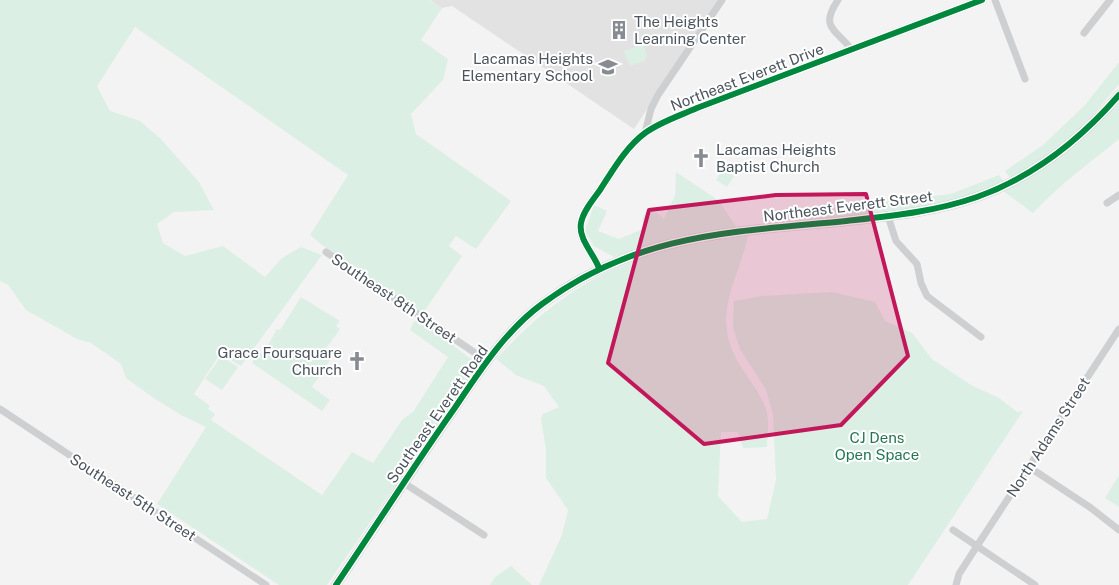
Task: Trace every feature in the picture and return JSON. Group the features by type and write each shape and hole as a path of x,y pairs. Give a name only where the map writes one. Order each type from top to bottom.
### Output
{"main road":[{"name":"Northeast Everett Street","path":"753,230 926,211 978,196 1005,185 1068,146 1119,95"},
{"name":"Southeast Everett Road","path":"336,585 487,361 509,336 542,304 599,268 622,258 665,244 753,230"}],"street":[{"path":"645,133 651,109 658,95 722,0"},
{"path":"838,0 829,16 829,23 852,50"},
{"name":"Northeast Everett Drive","path":"599,268 582,234 581,223 586,212 617,165 645,133 690,111 982,0"},
{"path":"995,0 1025,79"},
{"path":"1084,33 1110,0"},
{"path":"1107,203 1119,195"},
{"path":"888,216 896,240 917,264 921,283 927,296 981,337"},
{"name":"Southeast 8th Street","path":"326,252 487,361"},
{"name":"North Adams Street","path":"956,585 959,574 1119,329"},
{"name":"Southeast 5th Street","path":"0,409 266,585"},
{"path":"1028,467 1091,508 1119,530"},
{"path":"404,482 484,535"},
{"path":"953,530 1035,585"}],"highlighted area":[{"path":"866,194 908,356 841,425 704,444 608,363 649,210 776,195"}],"shaded area":[{"name":"Lacamas Heights Elementary School","path":"430,0 719,0 634,129 452,6 442,8"}],"green space":[{"path":"0,0 429,0 442,8 421,40 448,59 443,80 411,114 416,134 511,201 476,249 456,236 449,246 462,256 423,313 310,235 348,175 135,27 97,86 110,111 140,121 161,139 199,182 214,210 174,212 157,224 163,243 185,256 223,246 265,277 282,258 301,247 322,255 241,366 220,354 194,394 210,406 208,409 215,414 211,420 322,495 352,452 373,463 402,420 413,412 448,357 410,330 413,323 420,320 476,363 475,369 327,585 279,585 157,504 206,427 155,399 126,378 121,364 91,343 77,339 26,310 8,285 0,281"},
{"path":"643,44 647,55 645,61 630,66 624,51"},
{"path":"1119,62 1119,84 1081,130 1051,154 1010,178 1005,171 1043,145 1085,105"},
{"path":"1119,103 1119,139 1064,184 1033,213 1003,191 1083,136"},
{"path":"723,169 734,176 727,187 716,180"},
{"path":"676,172 718,200 737,228 672,238 614,257 594,246 585,231 594,205 607,211 598,231 619,239 643,229 643,217 647,211 657,213 664,219 675,195"},
{"path":"999,175 1004,182 950,203 809,220 806,210 951,194"},
{"name":"CJ Dens Open Space","path":"748,235 727,307 727,331 733,353 762,399 766,409 768,423 767,447 743,448 738,432 721,432 718,496 742,522 767,519 776,480 773,414 766,390 740,349 733,327 734,301 762,296 832,292 875,302 885,321 912,333 932,359 971,385 999,398 1017,412 1023,411 908,585 539,585 562,535 568,510 546,478 546,450 541,419 543,414 559,407 544,386 516,375 496,359 549,309 594,279 618,267 669,248 722,237"},
{"path":"301,297 340,321 336,326 340,329 325,350 327,351 323,356 330,360 312,387 330,400 322,411 252,363 258,352 263,354 277,329 280,330"},
{"path":"221,356 238,367 222,390 205,379"},
{"path":"1119,475 1119,507 1105,498"},
{"path":"511,566 532,585 490,585 495,577"}],"cycle path":[{"path":"599,268 584,241 581,229 582,219 620,159 645,133 663,122 697,108 982,0"},
{"path":"336,585 473,381 504,339 542,304 578,280 614,263 651,249 688,240 725,233 912,213 977,197 998,189 1036,168 1072,142 1119,95"}],"place":[{"name":"The Heights Learning Center","path":"619,30"},
{"name":"Lacamas Heights Elementary School","path":"608,67"},
{"name":"Lacamas Heights Baptist Church","path":"701,158"},
{"name":"Grace Foursquare Church","path":"357,361"}]}
